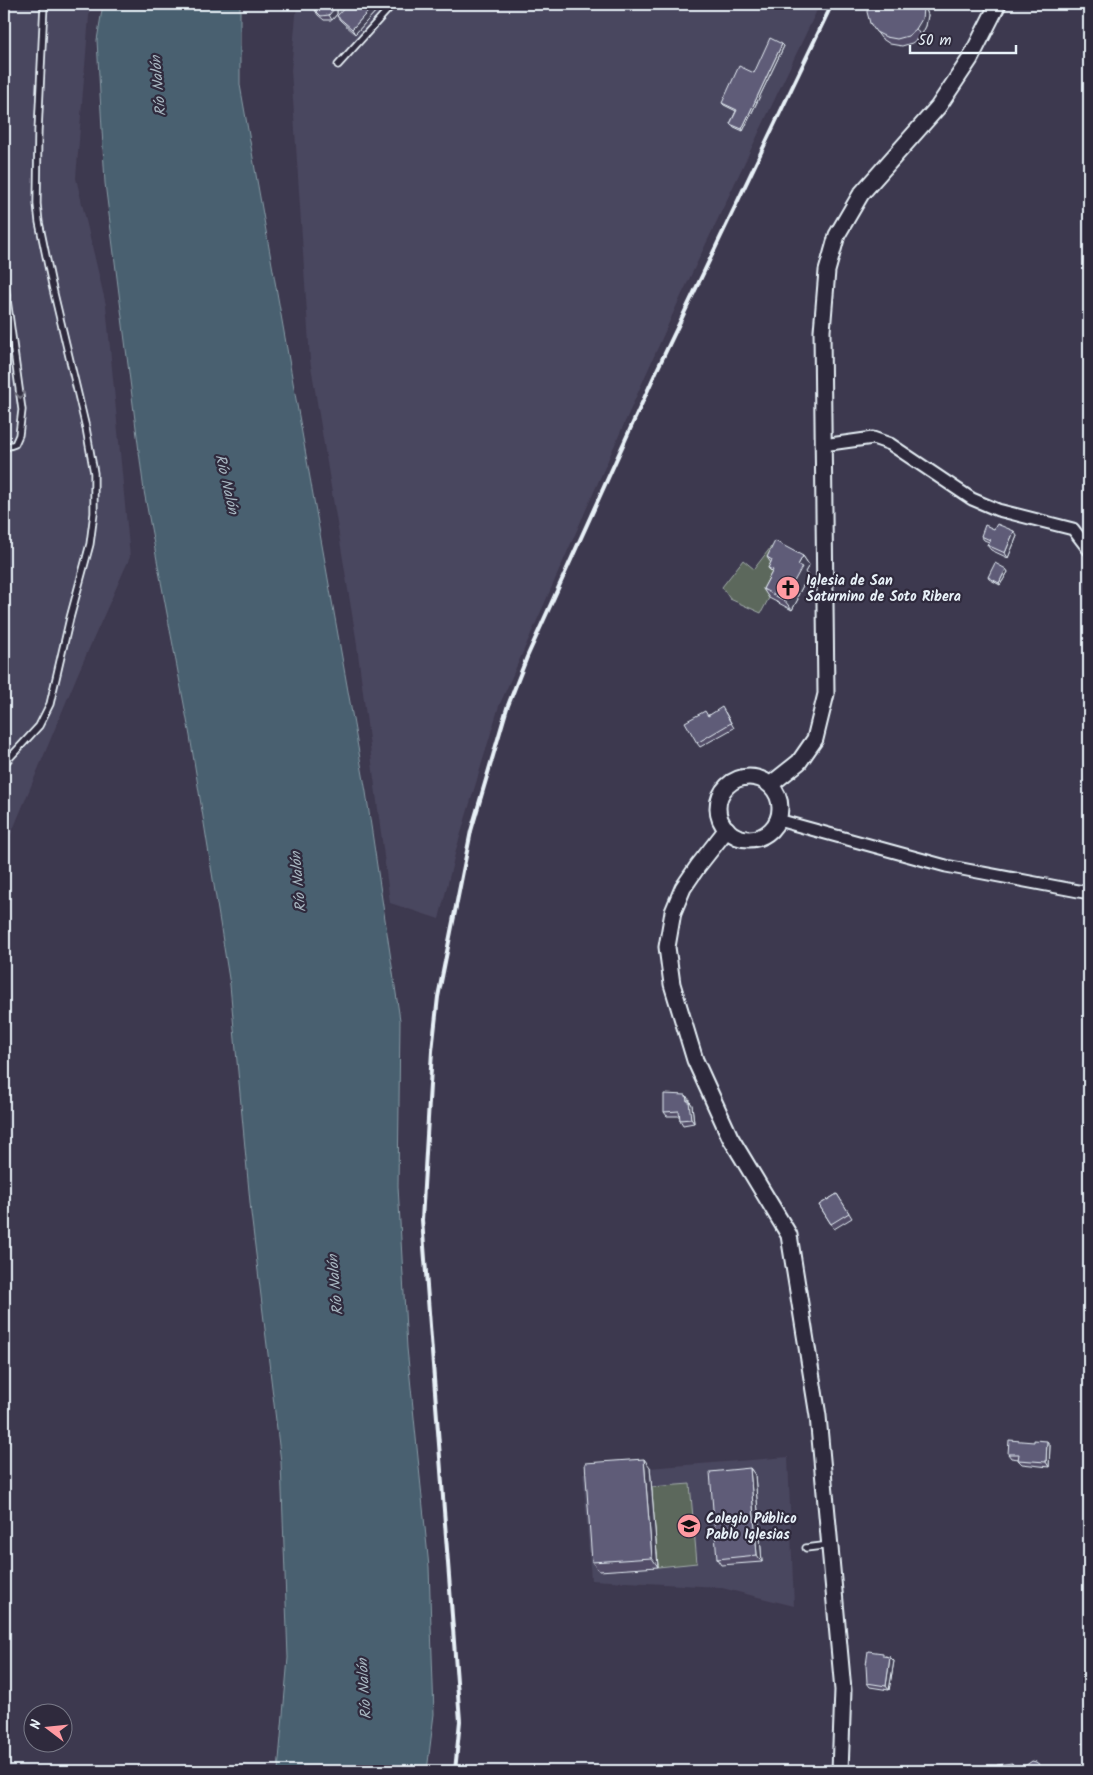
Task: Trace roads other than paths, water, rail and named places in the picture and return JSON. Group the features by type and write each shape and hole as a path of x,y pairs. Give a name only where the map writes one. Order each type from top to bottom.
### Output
{"street":[{"path":"770,785 799,762 815,739 826,694 822,331 827,271 837,235 861,194 938,107 970,59 998,4"},
{"path":"823,446 873,438 890,444 972,499 998,510 1074,529 1089,550"},
{"path":"758,778 770,785 779,799 780,810 778,820 771,830 763,836 752,839 742,838 727,829 721,820 719,803 722,792 729,784 739,779 758,778"},
{"path":"778,820 946,866 1089,893"},
{"path":"727,829 683,888 673,912 667,947 672,984 695,1060 730,1137 789,1235 818,1416 843,1690 840,1771"}],"lane":[{"path":"4,764 39,726 50,704 90,544 94,513 94,473 86,428 54,295 38,213 38,131 44,4"},
{"path":"338,65 393,4"},
{"path":"4,277 22,410 19,435 15,444 4,448"},
{"path":"806,1548 830,1546"}],"water":[{"name":"Río Nalón","path":"103,4 240,4 240,85 366,792 400,1020 398,1186 407,1348 429,1567 434,1714 427,1771 278,1771 288,1658 281,1462 251,1213 230,985 190,736 144,491 105,183 97,40"}],"railway":[{"path":"455,1771 460,1721 422,1220 432,1051 438,997 471,831 507,708 527,657 656,372 832,4"}],"place":[{"name":"Iglesia de San Saturnino de Soto Ribera","path":"788,588"},
{"name":"Colegio Público Pablo Iglesias","path":"689,1526"}]}
